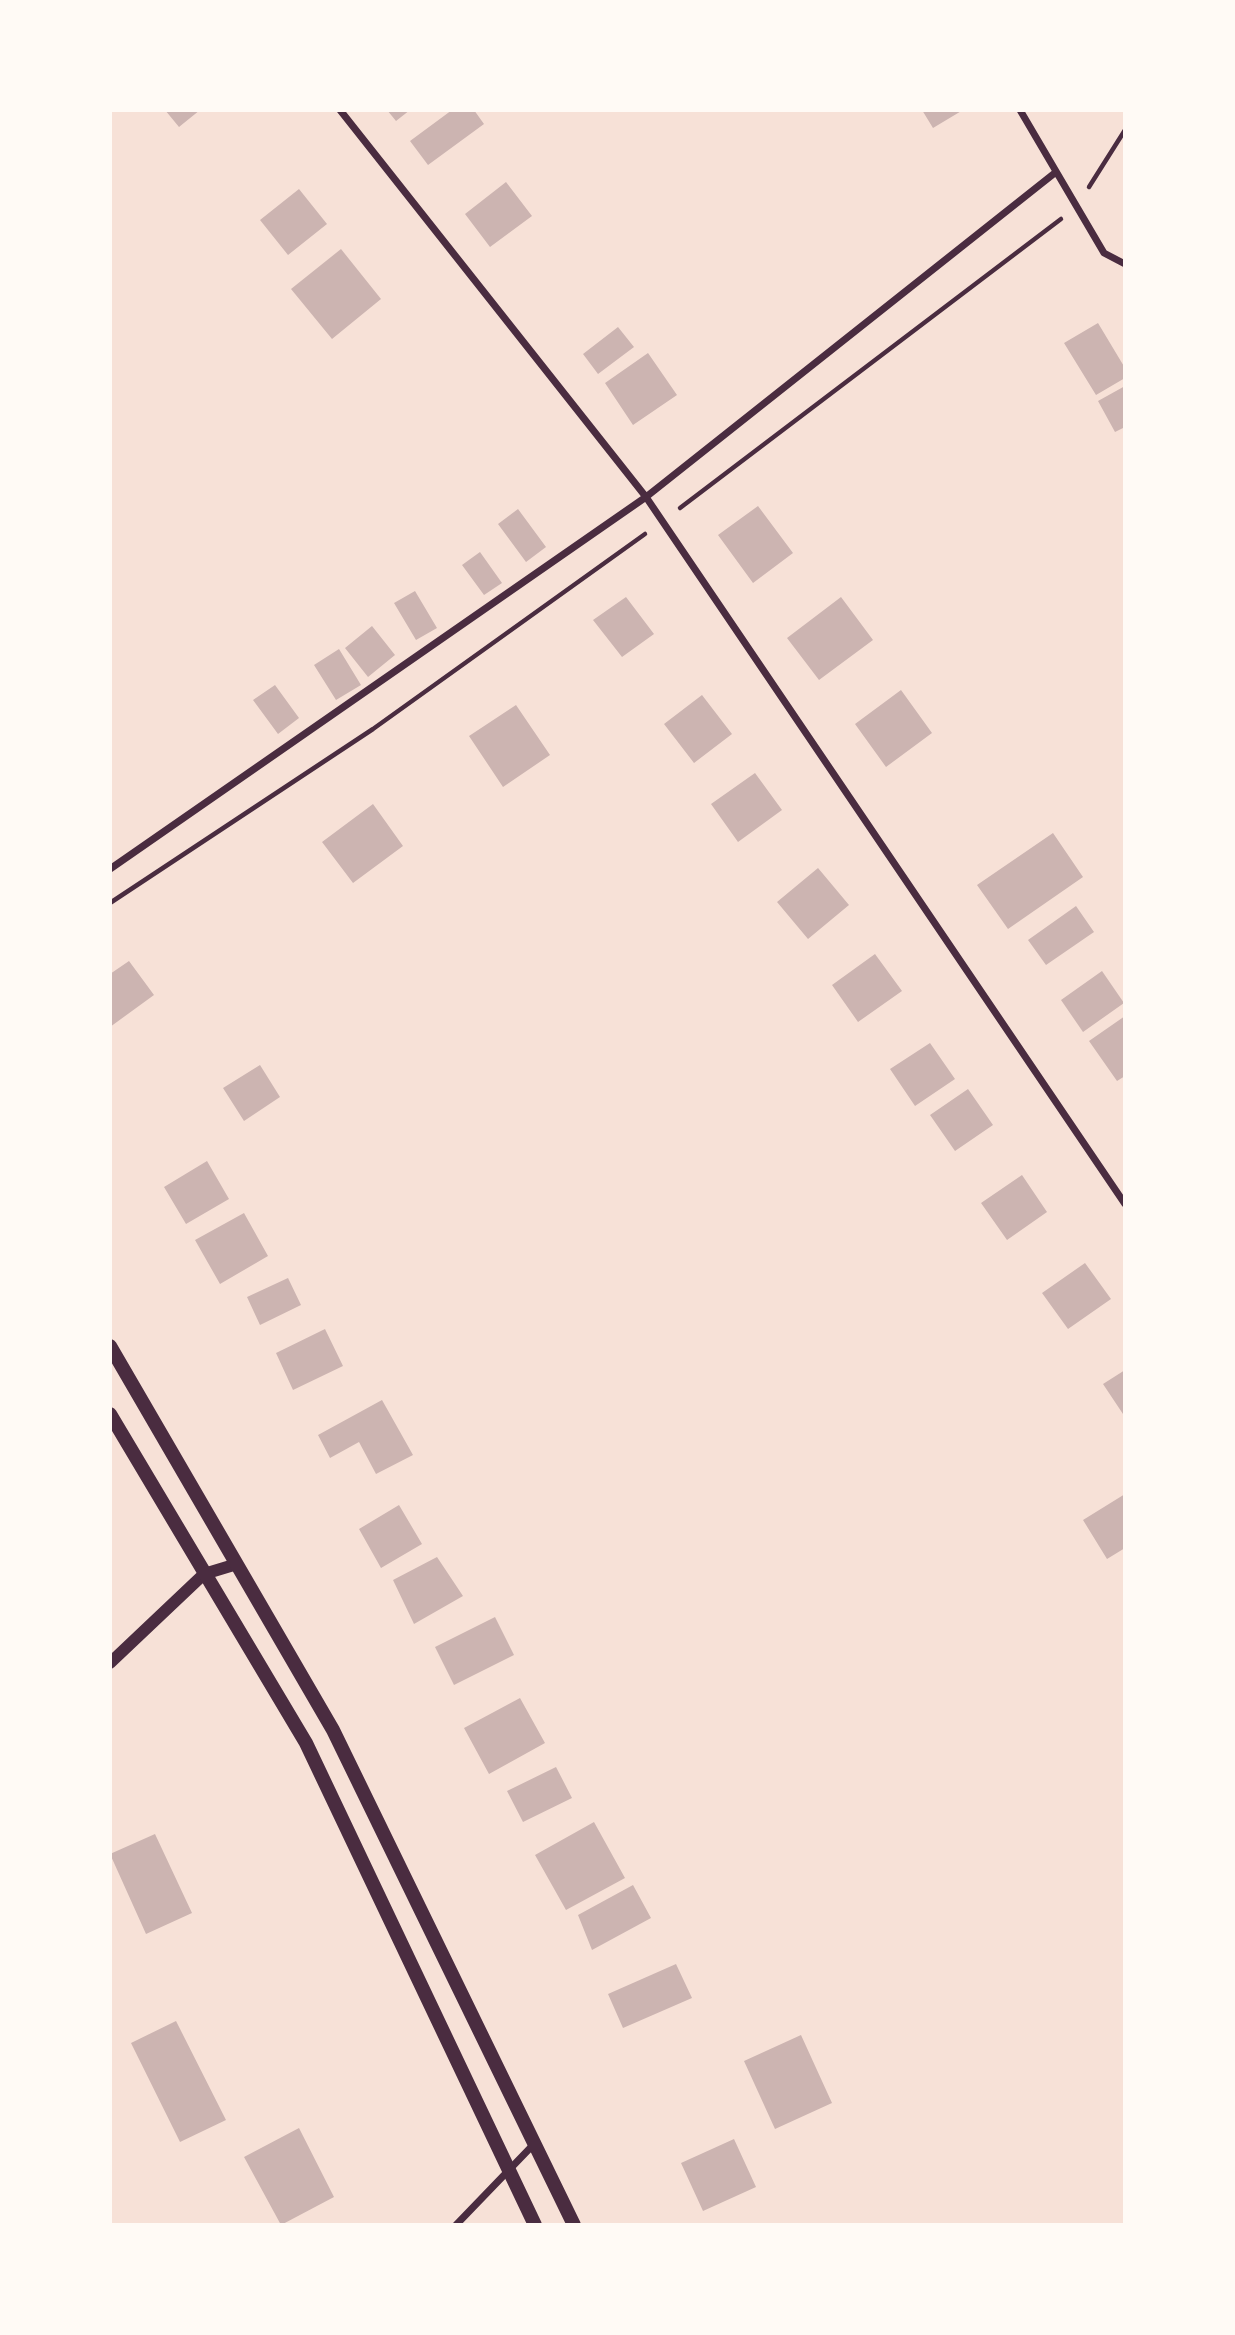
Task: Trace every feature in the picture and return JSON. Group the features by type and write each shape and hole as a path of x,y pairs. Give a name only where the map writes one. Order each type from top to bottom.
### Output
{"main road":[{"path":"110,1346 333,1730 574,2225"},
{"path":"110,1414 306,1743 536,2225"}],"street":[{"path":"340,110 646,496 1125,1203"},
{"path":"1020,110 1104,253 1125,264"},
{"path":"110,869 646,496 1056,172"},
{"path":"110,1663 204,1574 237,1564"},
{"path":"456,2225 534,2144"}],"building":[{"path":"165,110 200,110 179,127"},
{"path":"387,110 410,110 396,121"},
{"path":"452,110 474,110 484,124 428,165 410,141"},
{"path":"922,110 963,110 933,128"},
{"path":"506,182 532,216 490,247 465,214"},
{"path":"299,189 327,224 288,255 260,220"},
{"path":"341,249 381,299 332,339 291,289"},
{"path":"1098,323 1125,368 1125,378 1096,395 1064,343"},
{"path":"618,327 634,347 598,374 583,354"},
{"path":"648,353 677,395 633,425 605,383"},
{"path":"1125,386 1125,427 1115,432 1098,401"},
{"path":"758,506 793,553 753,583 718,535"},
{"path":"518,509 546,547 526,562 498,524"},
{"path":"480,552 502,583 484,595 462,565"},
{"path":"415,591 437,628 416,640 394,603"},
{"path":"626,597 654,634 622,657 593,620"},
{"path":"841,597 873,640 819,680 787,638"},
{"path":"372,626 395,655 368,677 345,648"},
{"path":"339,649 361,685 336,700 314,665"},
{"path":"275,685 299,718 278,734 253,700"},
{"path":"901,690 932,733 886,767 855,724"},
{"path":"702,695 732,734 694,763 664,724"},
{"path":"516,705 550,755 503,787 469,736"},
{"path":"755,773 782,810 738,842 711,804"},
{"path":"373,804 403,846 353,883 322,842"},
{"path":"1053,833 1083,877 1008,929 977,885"},
{"path":"818,868 849,905 808,939 777,902"},
{"path":"1076,906 1094,932 1046,965 1028,940"},
{"path":"875,954 902,991 858,1022 832,985"},
{"path":"129,961 154,995 110,1027 110,974"},
{"path":"1102,971 1124,1003 1083,1032 1061,1000"},
{"path":"1125,1016 1125,1076 1117,1081 1089,1041"},
{"path":"930,1043 955,1079 915,1106 890,1069"},
{"path":"260,1065 280,1097 244,1121 223,1088"},
{"path":"968,1089 993,1125 955,1151 930,1115"},
{"path":"207,1161 229,1199 186,1224 164,1187"},
{"path":"1022,1175 1047,1212 1007,1240 981,1203"},
{"path":"244,1213 268,1256 220,1284 195,1240"},
{"path":"1085,1263 1111,1299 1068,1329 1042,1293"},
{"path":"288,1278 301,1305 260,1325 247,1297"},
{"path":"325,1329 343,1366 293,1390 276,1353"},
{"path":"1125,1370 1125,1417 1103,1384"},
{"path":"382,1400 413,1455 376,1474 359,1442 330,1458 318,1435"},
{"path":"1125,1494 1125,1548 1107,1559 1083,1520"},
{"path":"399,1505 422,1544 381,1568 359,1529"},
{"path":"437,1557 463,1596 414,1624 393,1580"},
{"path":"495,1617 514,1655 454,1685 435,1647"},
{"path":"520,1698 545,1743 489,1774 464,1728"},
{"path":"556,1767 572,1798 523,1822 507,1791"},
{"path":"594,1822 625,1878 566,1910 535,1855"},
{"path":"155,1834 192,1913 146,1934 110,1854"},
{"path":"633,1885 651,1918 592,1950 578,1915"},
{"path":"676,1964 692,1998 623,2028 608,1994"},
{"path":"176,2021 226,2120 180,2142 131,2043"},
{"path":"801,2035 832,2103 775,2129 744,2061"},
{"path":"299,2128 334,2197 281,2225 244,2157"},
{"path":"734,2139 756,2187 703,2211 681,2163"}]}
